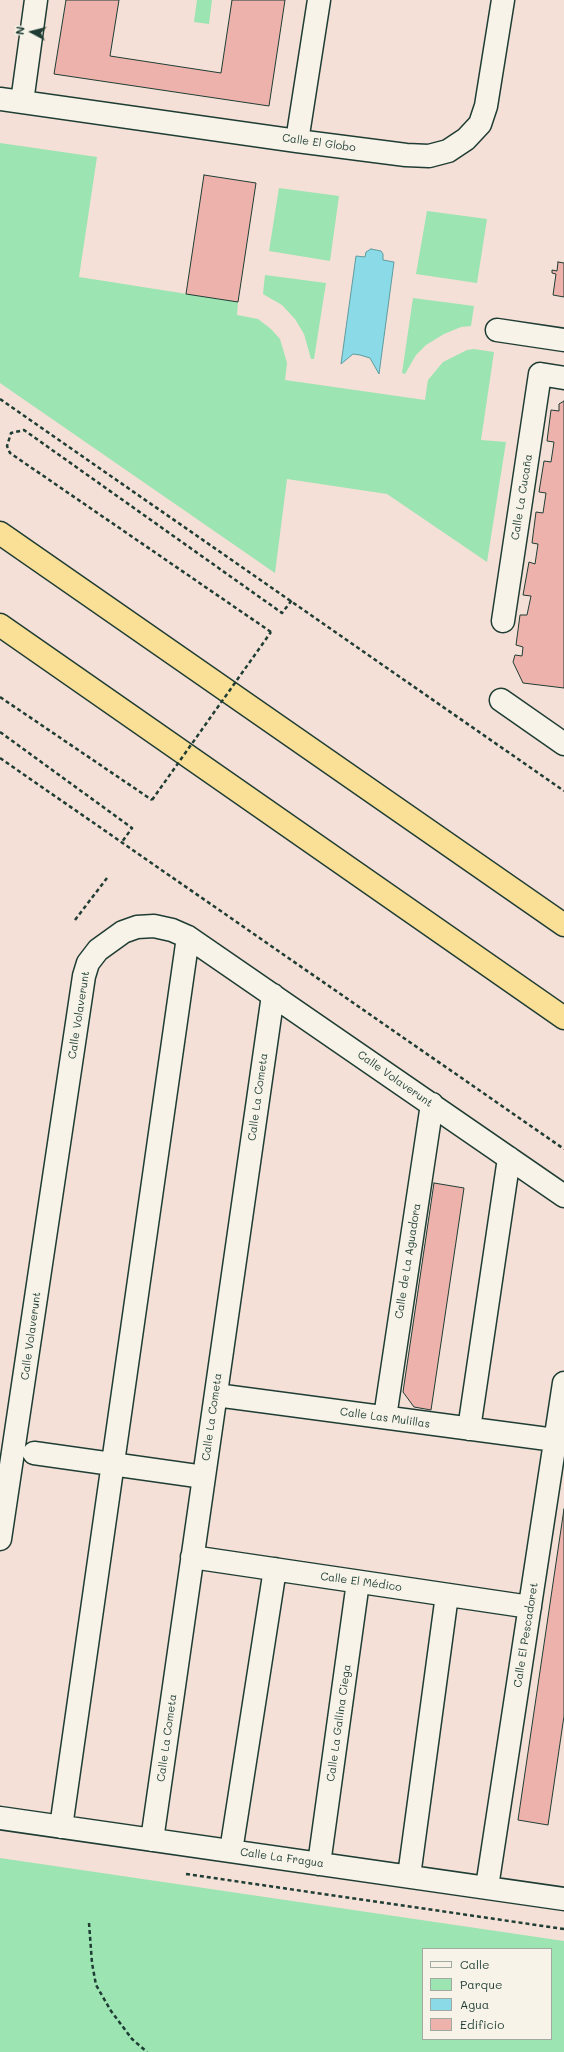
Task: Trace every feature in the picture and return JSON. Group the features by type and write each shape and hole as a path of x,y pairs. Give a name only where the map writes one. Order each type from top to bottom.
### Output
{"highway":[{"path":"0,533 564,925"},
{"path":"0,625 564,1018"}],"street":[{"path":"22,102 36,0"},
{"path":"297,141 319,0"},
{"name":"Calle El Globo","path":"0,99 297,141 406,155 429,156 448,150 466,140 480,124 486,106 503,0"},
{"path":"497,330 564,340"},
{"name":"Calle La Cucaña","path":"503,621 540,374 564,378"},
{"path":"501,700 564,744"},
{"name":"Calle Volaverunt","path":"0,1539 84,976 88,963 98,950 123,932 137,927 154,926 172,930 188,937 564,1196"},
{"path":"61,1827 188,937"},
{"name":"Calle La Cometa","path":"152,1840 273,995"},
{"name":"Calle de La Aguadora","path":"384,1417 432,1104"},
{"path":"469,1428 509,1158"},
{"name":"Calle El Pescadoret","path":"487,1887 564,1383"},
{"name":"Calle Las Mulillas","path":"216,1395 555,1440"},
{"path":"34,1453 204,1477"},
{"name":"Calle El Médico","path":"192,1557 530,1607"},
{"path":"232,1851 275,1569"},
{"name":"Calle La Gallina Ciega","path":"319,1864 358,1582"},
{"path":"409,1876 447,1595"},
{"name":"Calle La Fragua","path":"0,1818 564,1898"}],"path":[{"path":"0,399 292,600 564,791"},
{"path":"0,696 152,800 271,632 10,454 7,446 11,433 24,430 282,613 292,600"},
{"path":"0,732 132,828 122,842"},
{"path":"0,758 564,1149"},
{"path":"75,920 107,878"},
{"path":"180,1873 564,1930"},
{"path":"89,1922 92,1963 96,1985 111,2011 132,2039 147,2052"}],"green space":[{"path":"197,0 212,0 209,24 194,22"},
{"path":"0,143 97,157 79,277 238,302 237,315 258,319 271,329 280,339 287,363 285,380 425,400 428,380 443,362 467,350 474,349 494,352 481,440 506,442 487,562 387,494 287,479 275,573 0,383"},
{"path":"279,188 339,196 330,261 269,251"},
{"path":"427,211 487,219 477,283 416,274"},
{"path":"265,275 326,283 314,359 311,359 304,334 295,319 282,305 263,294"},
{"path":"413,298 474,306 471,326 461,327 444,334 426,345 416,355 405,374 402,373"},
{"path":"0,1858 564,1941 564,2052 0,2052"}],"water":[{"path":"371,249 381,251 383,254 383,260 394,262 379,374 370,358 360,355 353,354 341,364 356,256 365,257 366,252"}],"building":[{"path":"66,0 119,0 110,56 221,73 232,0 285,0 269,106 54,74"},
{"path":"204,175 256,183 238,302 186,294"},
{"path":"558,262 564,263 564,297 553,295 556,274 552,273 552,270 557,271"},
{"path":"564,401 564,688 523,683 513,662 515,655 522,656 523,647 516,645 520,615 527,615 531,596 523,595 529,562 535,564 538,544 532,543 536,512 543,513 546,493 539,492 544,461 551,462 554,442 547,441 551,410 559,411 559,404"},
{"path":"434,1183 464,1188 431,1410 414,1407 403,1392"},
{"path":"564,1509 564,1716 548,1825 518,1820"}]}
